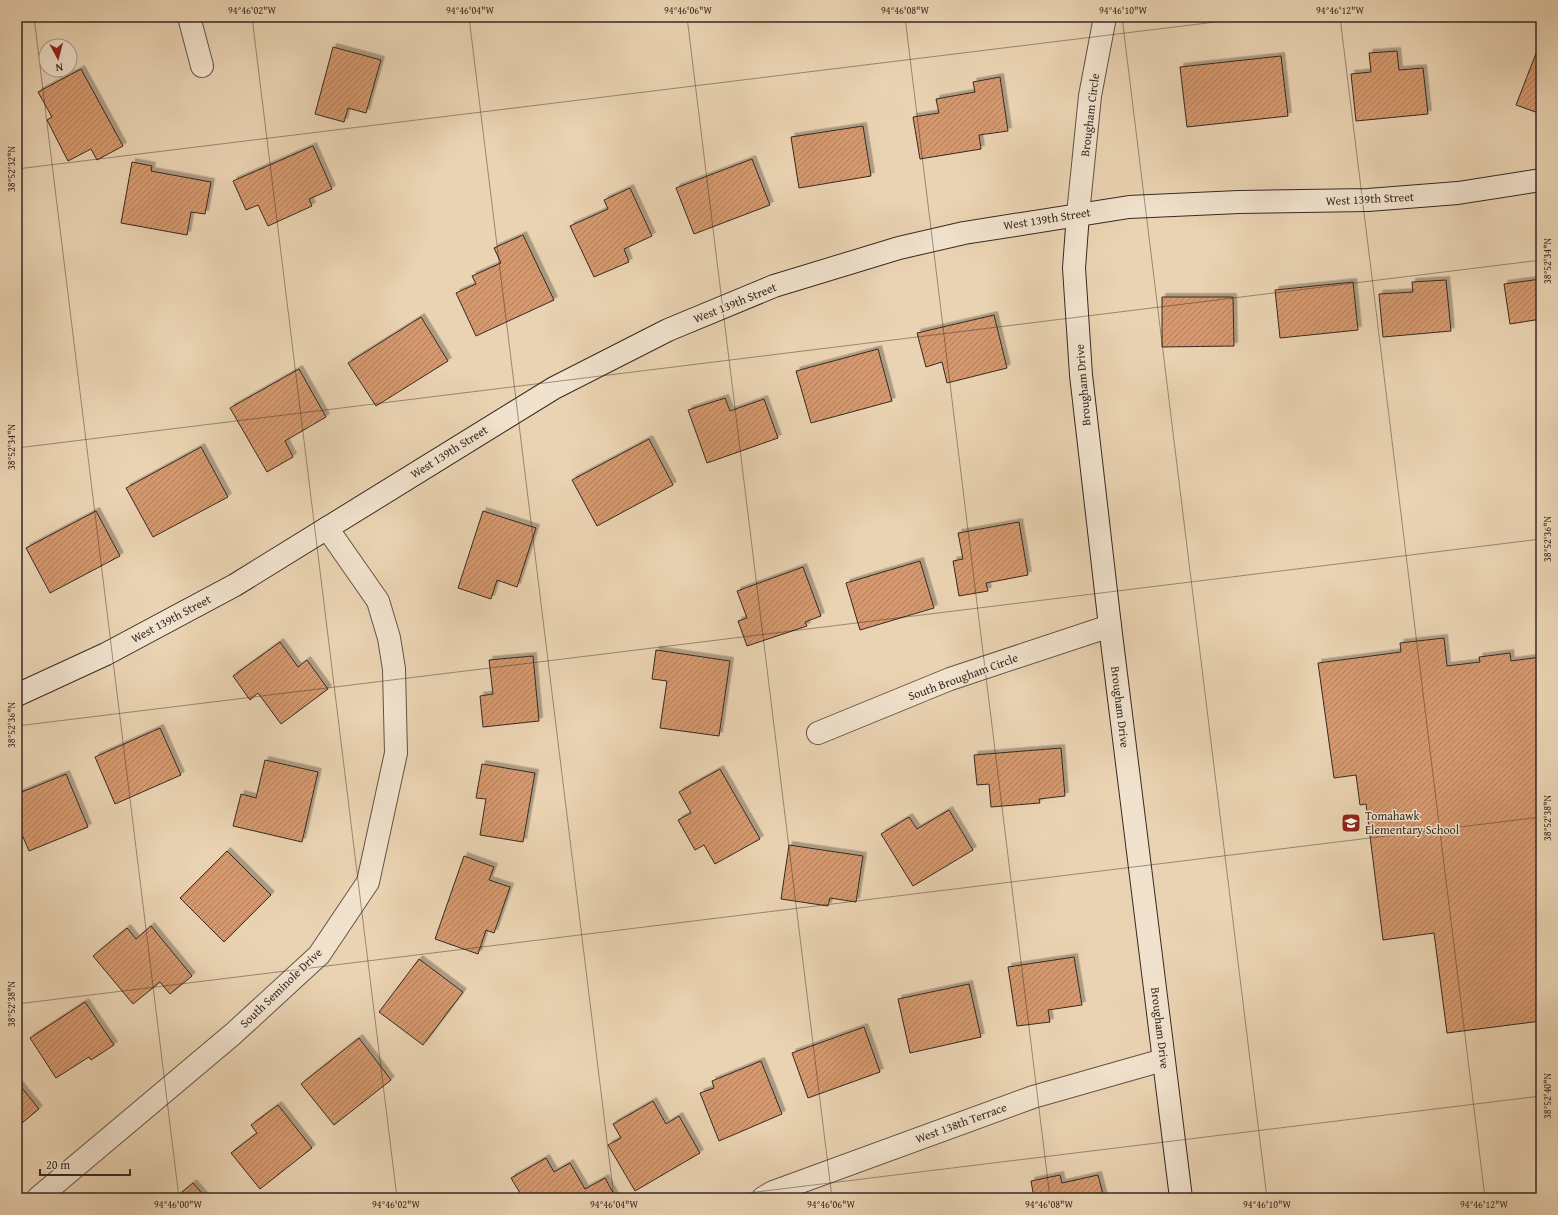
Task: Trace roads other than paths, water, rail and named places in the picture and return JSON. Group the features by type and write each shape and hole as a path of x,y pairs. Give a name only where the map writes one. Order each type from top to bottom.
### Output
{"street":[{"path":"188,17 202,66"},
{"name":"Brougham Circle","path":"1078,214 1090,96 1105,17"},
{"name":"West 139th Street","path":"17,695 40,686 113,650 235,585 529,402 668,330 774,286 899,248 964,233 1078,214 1129,207 1239,202 1368,200 1458,193 1541,180"},
{"name":"Brougham Drive","path":"1078,214 1074,268 1081,375 1110,626 1181,1198"},
{"name":"South Seminole Drive","path":"38,1198 233,1034 319,955 368,882 396,753 394,669 389,638 378,601 327,528"},
{"name":"South Brougham Circle","path":"818,733 950,679 1110,626"},
{"name":"West 138th Terrace","path":"763,1198 773,1192 1033,1097 1164,1060"}],"place":[{"name":"Tomahawk Elementary School","path":"1351,823"}]}
